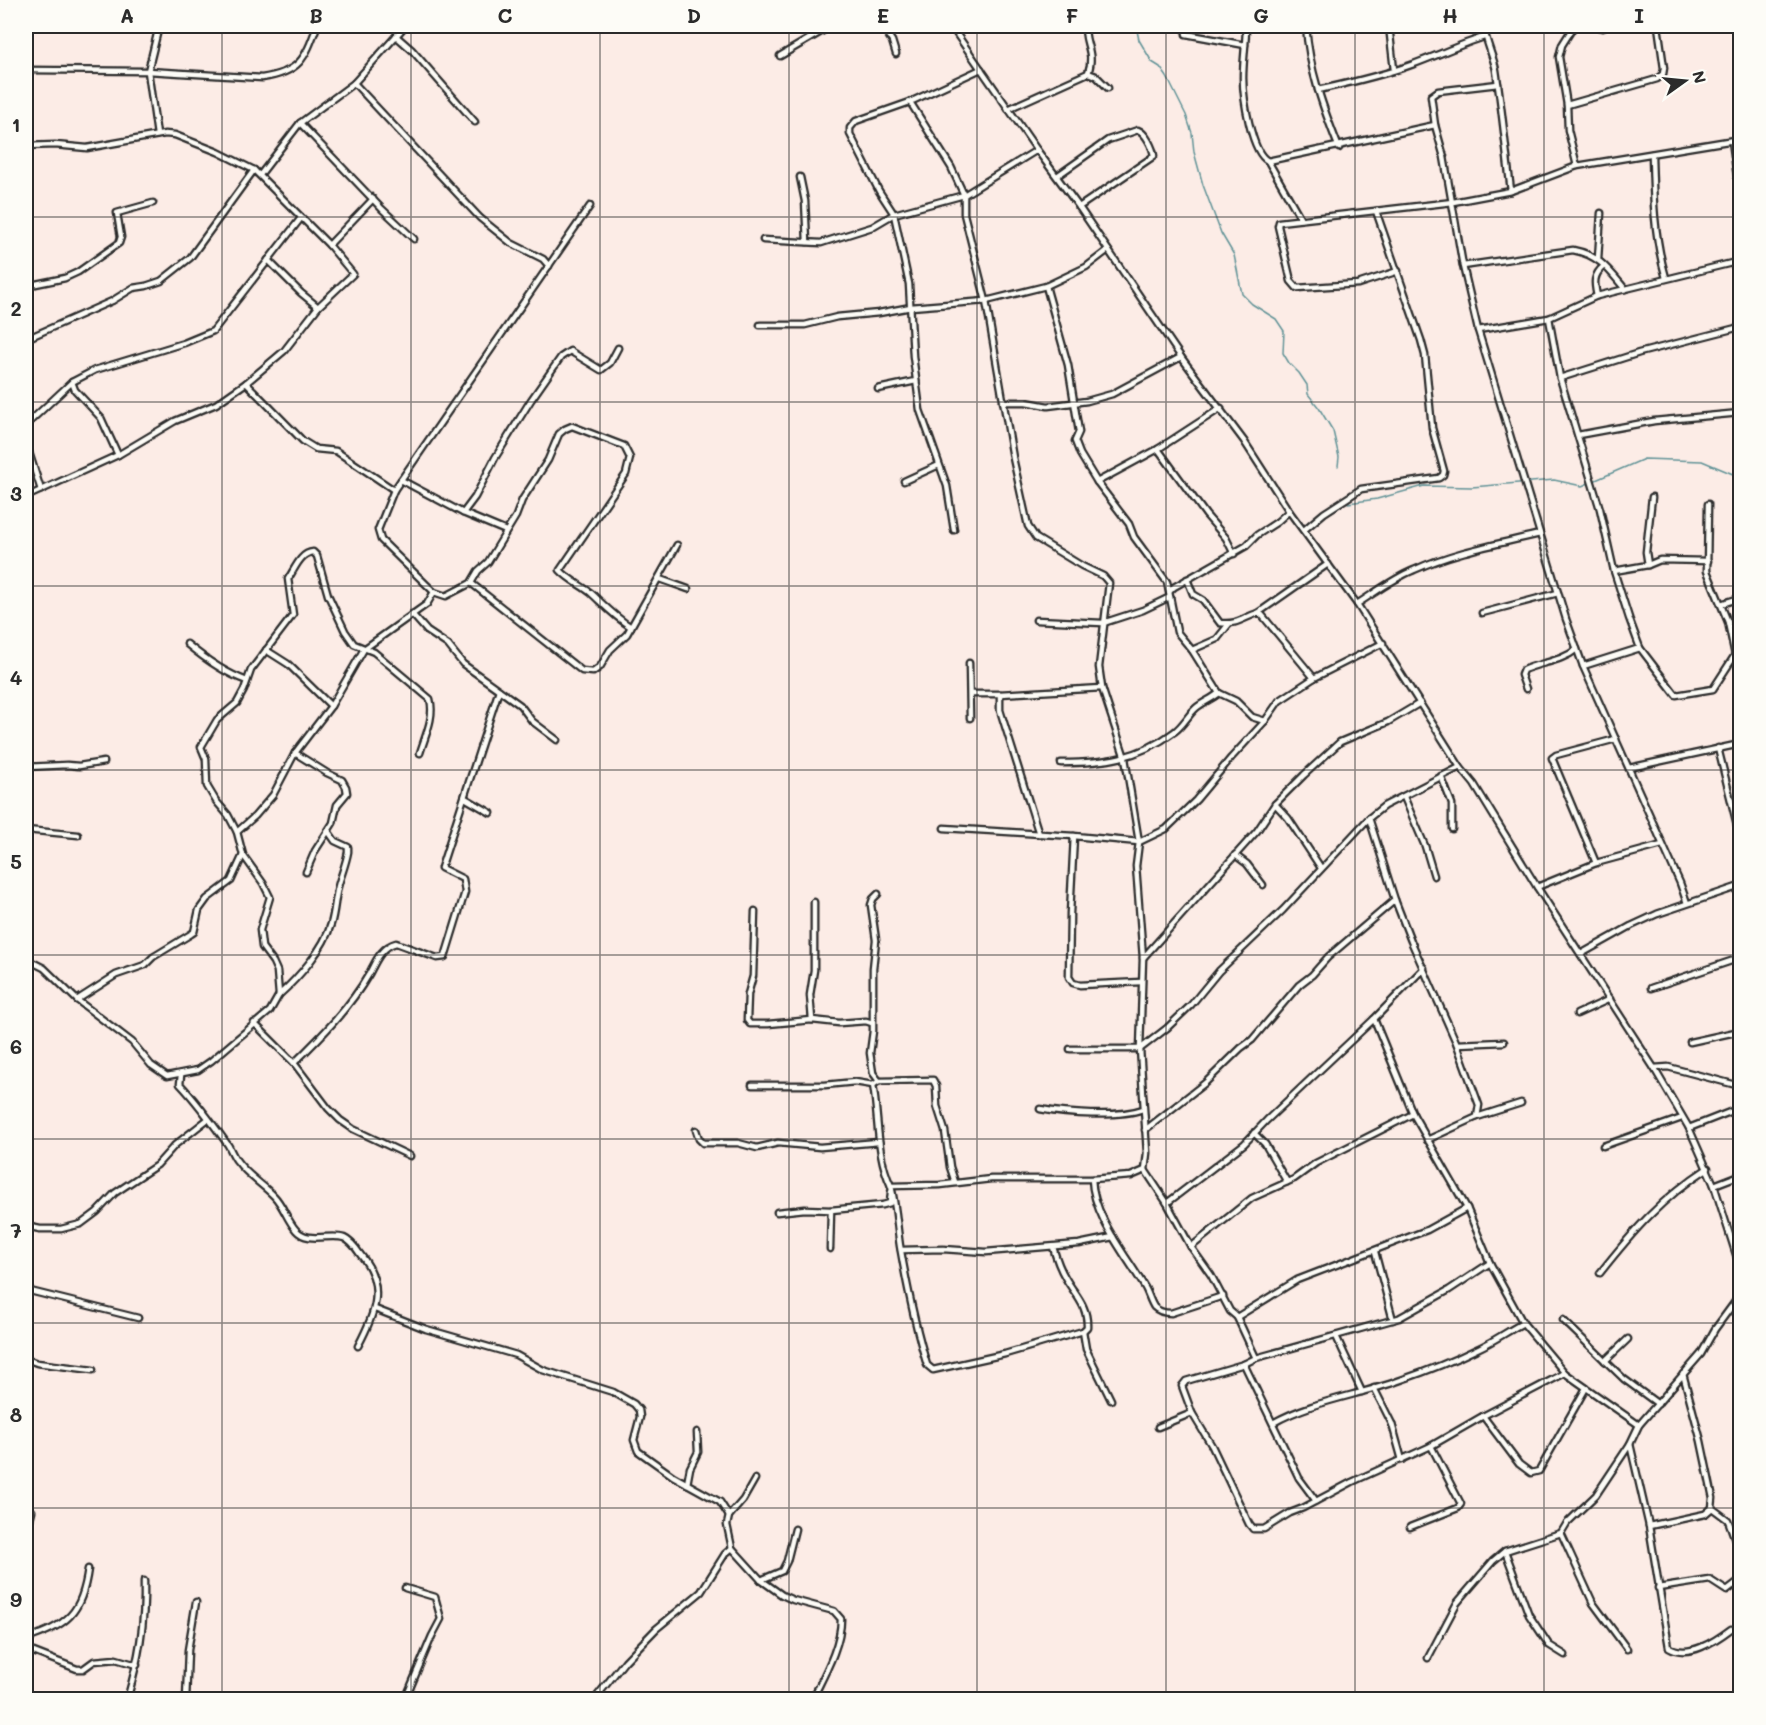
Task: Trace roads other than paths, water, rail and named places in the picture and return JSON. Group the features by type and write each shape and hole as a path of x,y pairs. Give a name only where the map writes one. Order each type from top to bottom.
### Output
{"street":[{"path":"157,135 148,71 159,26"},
{"path":"26,70 148,71 262,78 288,72 302,60 317,26"},
{"path":"260,175 300,123 354,83 405,26"},
{"path":"780,56 831,26"},
{"path":"882,26 892,41 896,54"},
{"path":"951,26 1036,150 1079,207 1181,357 1221,408 1289,511 1358,604 1460,767 1480,793 1537,887 1654,1068 1689,1128 1708,1168 1738,1244 1740,1267"},
{"path":"1086,26 1084,32 1090,51 1091,64 1088,73"},
{"path":"1186,26 1186,34 1245,45"},
{"path":"1246,26 1243,78 1247,110 1260,153 1268,161 1301,219"},
{"path":"1305,26 1311,68 1317,90 1339,148"},
{"path":"1389,26 1394,70"},
{"path":"1484,26 1485,37 1494,58 1511,191"},
{"path":"1574,26 1562,45 1559,57 1567,105 1568,130 1577,166"},
{"path":"1595,26 1603,28 1607,26"},
{"path":"1567,105 1658,79 1663,74 1664,68 1658,26"},
{"path":"396,36 412,50 475,122"},
{"path":"1317,90 1394,70 1485,37"},
{"path":"954,530 947,486 920,410 913,356 909,284 894,214 855,147 850,128 856,121 910,102 981,69"},
{"path":"1008,109 1088,73 1096,76 1108,88"},
{"path":"354,83 480,218 511,243 543,259 549,266"},
{"path":"1498,84 1433,92 1431,96 1435,125 1453,202 1463,266 1478,330 1577,649 1687,903"},
{"path":"910,102 951,167 964,195 964,214 986,301 1013,458 1031,533 1082,566 1103,576 1109,583 1099,667 1102,688 1125,758 1138,842 1136,866 1143,958 1140,1049 1147,1153 1144,1170 1167,1203 1230,1311 1237,1317 1256,1358"},
{"path":"300,123 414,239"},
{"path":"1268,161 1339,148 1435,125"},
{"path":"1057,176 1108,140 1138,130 1143,132 1154,156 1079,207"},
{"path":"26,146 104,147 157,135 175,135 218,152 254,170 329,245 353,274 318,307 284,351 246,383 216,404 175,421 118,455 26,497"},
{"path":"1398,271 1358,284 1294,287 1278,226 1282,221 1453,202 1511,191 1577,166 1740,139"},
{"path":"1732,141 1740,197"},
{"path":"763,240 821,243 872,227 894,214 964,195 1036,150"},
{"path":"1652,154 1656,232 1659,256 1666,278"},
{"path":"26,339 106,304 133,288 161,281 178,269 190,258 254,170"},
{"path":"26,173 26,286 65,278 93,262 120,241 117,213 153,203"},
{"path":"800,177 805,201 807,242"},
{"path":"329,245 373,199"},
{"path":"590,206 394,490 378,530 378,536 434,592 446,596 471,583 488,561 516,516 522,500 548,460 559,434 572,426 624,446 630,458 626,474 560,570 631,627"},
{"path":"1304,530 1324,513 1361,489 1439,478 1444,471 1432,428 1425,355 1376,211"},
{"path":"1598,259 1601,213"},
{"path":"26,425 72,382 95,370 184,343 213,331 301,218"},
{"path":"760,325 805,325 837,317 912,307 986,301 1046,286 1086,267 1108,250"},
{"path":"1463,266 1573,250 1584,252 1598,259 1625,289"},
{"path":"268,260 318,307"},
{"path":"1478,330 1549,318 1597,296 1740,261"},
{"path":"1597,296 1595,278 1604,266"},
{"path":"1046,286 1076,403 1079,432 1075,441 1097,482 1129,524 1134,537 1167,582 1174,587"},
{"path":"1549,318 1560,378 1593,487 1614,571 1640,648 1676,695 1713,689 1735,655 1728,622 1707,571 1708,504"},
{"path":"1560,378 1639,353 1740,327"},
{"path":"463,513 476,497 495,458 561,357 570,351 601,369 610,363 618,348"},
{"path":"1003,402 1026,402 1048,406 1076,403 1112,394 1181,357"},
{"path":"878,389 916,381"},
{"path":"72,382 75,390 101,418 118,455"},
{"path":"246,383 303,441 316,449 336,451 394,490"},
{"path":"1097,482 1158,449 1221,408"},
{"path":"1578,435 1654,421 1740,413"},
{"path":"26,443 41,490"},
{"path":"1158,449 1206,515 1226,538 1234,554"},
{"path":"904,481 939,465"},
{"path":"401,480 463,513 506,531"},
{"path":"1648,566 1646,552 1652,497"},
{"path":"1036,620 1103,623 1143,610 1170,594 1174,587 1187,579 1234,554 1289,511"},
{"path":"1358,604 1414,569 1471,551 1540,534"},
{"path":"471,583 582,671 593,672 600,667 610,650 627,634 678,545"},
{"path":"279,995 277,972 262,947 260,930 270,897 243,855 237,832 228,814 216,801 207,786 206,759 201,747 217,720 237,703 251,670 293,615 288,579 308,552 314,552 318,560 328,595 345,631 354,644 374,652 430,699 431,717 420,753"},
{"path":"1614,571 1648,566 1660,560 1708,561"},
{"path":"1187,579 1193,594 1203,600 1216,620 1229,624 1242,621 1258,613 1329,564"},
{"path":"660,579 688,589"},
{"path":"1167,582 1177,632 1192,650 1219,693 1236,701 1252,717 1265,721"},
{"path":"237,832 273,795 295,753 331,706 364,649 428,604 434,592"},
{"path":"1482,613 1558,593"},
{"path":"1721,604 1740,598"},
{"path":"1258,613 1314,678"},
{"path":"412,614 427,631 448,645 463,664 520,705 532,721 557,740"},
{"path":"1192,650 1217,639 1229,624"},
{"path":"945,828 1138,842 1166,829 1197,800 1280,701 1314,678 1383,643"},
{"path":"187,644 206,660 235,677 247,681"},
{"path":"1583,666 1640,648"},
{"path":"1526,689 1521,675 1523,670 1552,663 1570,655 1577,649"},
{"path":"266,650 288,664 331,706"},
{"path":"969,663 970,718"},
{"path":"971,693 1000,694 1102,688"},
{"path":"294,1063 350,1002 384,948 396,944 437,958 445,957 465,892 463,879 441,868 499,690"},
{"path":"1060,763 1125,758 1160,742 1177,730 1197,707 1219,693"},
{"path":"1000,694 1000,710 1039,834"},
{"path":"1143,958 1257,831 1275,804 1340,742 1388,722 1420,703"},
{"path":"1596,863 1552,758 1616,739"},
{"path":"1629,768 1740,744"},
{"path":"1718,748 1738,815 1740,837"},
{"path":"295,753 342,780 347,793 337,805 333,823 315,851 306,872"},
{"path":"26,767 79,766 104,762"},
{"path":"1070,1048 1140,1049 1191,1005 1219,971 1284,910 1370,818 1384,806 1460,767"},
{"path":"1442,776 1452,804 1452,830"},
{"path":"1404,797 1425,846 1434,876"},
{"path":"465,798 490,813"},
{"path":"1275,804 1288,818 1321,868"},
{"path":"1370,818 1395,900 1457,1044 1479,1105 1478,1117"},
{"path":"26,830 78,836"},
{"path":"26,959 44,968 77,1000 132,1042 142,1056 158,1071 167,1076 198,1070 270,1011 279,995 292,983 325,940 348,852 348,847 335,841 328,831"},
{"path":"1074,836 1069,977 1073,983 1080,985 1141,982"},
{"path":"1537,887 1596,863 1662,845"},
{"path":"77,1000 116,975 145,965 153,957 194,932 199,910 207,899 231,881 243,855"},
{"path":"1235,855 1247,864 1263,885"},
{"path":"1581,954 1631,926 1687,903 1740,886"},
{"path":"878,894 871,904 876,940 873,1031 870,1053 873,1073 879,1081"},
{"path":"1145,1130 1205,1083 1240,1048 1252,1040 1299,985 1395,900"},
{"path":"812,1020 810,995 814,956 812,944 814,902"},
{"path":"755,911 753,976 748,994 747,1020 750,1024 812,1020 872,1023"},
{"path":"1652,988 1740,958"},
{"path":"1167,1203 1236,1150 1374,1019 1424,968"},
{"path":"1577,1014 1610,999"},
{"path":"1374,1019 1413,1114 1467,1208 1490,1263 1523,1323 1565,1373 1639,1425"},
{"path":"254,1023 294,1063 328,1108 340,1120 352,1129 410,1156"},
{"path":"1690,1042 1740,1031"},
{"path":"1457,1044 1504,1042"},
{"path":"1654,1068 1668,1067 1740,1086"},
{"path":"181,1075 180,1084 197,1102 230,1149 235,1160 258,1184 274,1196 297,1232 304,1236 342,1237 350,1241 363,1257 375,1279 377,1296 375,1309 358,1346"},
{"path":"752,1085 825,1085 855,1082 873,1085 879,1081 933,1080 936,1086 937,1106 945,1131 950,1167 956,1182"},
{"path":"873,1085 879,1142 896,1208 908,1290 927,1365 933,1370 1005,1354 1083,1331 1087,1327 1088,1316 1083,1302 1065,1277 1053,1247"},
{"path":"1427,1140 1478,1117 1521,1102"},
{"path":"1689,1128 1740,1108"},
{"path":"1040,1109 1063,1113 1083,1113 1134,1112 1143,1109"},
{"path":"1191,1247 1252,1198 1287,1182 1316,1164 1413,1114"},
{"path":"1603,1146 1682,1118"},
{"path":"26,1226 61,1229 81,1224 97,1212 115,1193 157,1165 175,1145 208,1119"},
{"path":"696,1130 703,1143 738,1143 757,1148 778,1143 820,1147 879,1142"},
{"path":"1254,1133 1265,1144 1287,1182"},
{"path":"1600,1273 1634,1230 1657,1206 1708,1168"},
{"path":"891,1186 940,1185 991,1179 1092,1179 1131,1176 1144,1170"},
{"path":"1714,1185 1740,1175"},
{"path":"1092,1179 1092,1191 1113,1237 1145,1287 1155,1308 1163,1313 1171,1313 1223,1296"},
{"path":"777,1212 883,1205 890,1203 891,1186"},
{"path":"1237,1317 1297,1280 1375,1252 1427,1230 1467,1208"},
{"path":"830,1248 831,1209"},
{"path":"901,1250 943,1249 969,1252 1053,1247 1094,1242 1113,1237"},
{"path":"1375,1252 1393,1320"},
{"path":"1490,1263 1449,1290 1393,1320 1256,1358 1244,1364 1186,1381 1182,1386 1182,1391 1253,1529 1264,1529 1290,1513 1352,1482 1431,1446 1565,1373"},
{"path":"26,1290 138,1318"},
{"path":"1428,1658 1457,1604 1493,1561 1505,1551 1561,1533 1567,1523 1596,1495 1630,1444 1639,1425 1701,1354 1715,1329 1740,1296"},
{"path":"375,1309 426,1329 516,1355 543,1370 613,1392 627,1399 639,1410 635,1447 647,1459 720,1502 729,1516"},
{"path":"1563,1320 1623,1379 1658,1404"},
{"path":"1272,1423 1290,1413 1322,1402 1397,1382 1479,1348 1523,1323"},
{"path":"1083,1331 1086,1349 1111,1400"},
{"path":"1336,1336 1362,1392"},
{"path":"1605,1361 1628,1339"},
{"path":"26,1359 37,1363 93,1370"},
{"path":"1244,1364 1299,1478 1316,1501"},
{"path":"1683,1374 1701,1442 1713,1508 1720,1516 1728,1520 1736,1542"},
{"path":"1374,1388 1392,1424 1402,1460"},
{"path":"1483,1416 1519,1464 1531,1473 1539,1471 1586,1388"},
{"path":"1158,1427 1192,1413"},
{"path":"687,1484 690,1468 698,1452 697,1432"},
{"path":"1630,1444 1649,1526 1666,1640 1669,1647 1673,1650 1690,1650 1708,1646 1731,1629"},
{"path":"1410,1527 1458,1508 1461,1504 1431,1446"},
{"path":"755,1479 743,1500 729,1516 727,1525 732,1548 761,1580 782,1595 834,1611 842,1619 834,1650 812,1700"},
{"path":"1649,1526 1705,1514 1713,1508"},
{"path":"26,1535 32,1511"},
{"path":"761,1580 782,1572 795,1529"},
{"path":"1561,1533 1593,1603 1627,1649"},
{"path":"594,1700 625,1661 656,1629 701,1592 725,1554 732,1548"},
{"path":"1505,1551 1529,1615 1539,1633 1550,1645 1565,1655"},
{"path":"26,1639 70,1618 84,1593 88,1569"},
{"path":"1659,1588 1710,1580 1727,1592 1740,1581"},
{"path":"127,1700 142,1637 144,1581"},
{"path":"405,1588 435,1597 441,1619 405,1700"},
{"path":"186,1700 188,1650 196,1602"},
{"path":"26,1649 77,1669 83,1669 94,1661 116,1659 137,1665"}],"waterway":[{"path":"1136,26 1139,40 1152,62 1160,67 1167,77 1186,115 1203,185 1221,233 1234,255 1242,294 1252,304 1276,319 1284,331 1283,353 1307,385 1308,394 1333,431 1339,457 1338,466"},
{"path":"1348,503 1377,499 1424,486 1472,487 1554,480 1582,486 1644,459 1702,461 1740,477"}]}
